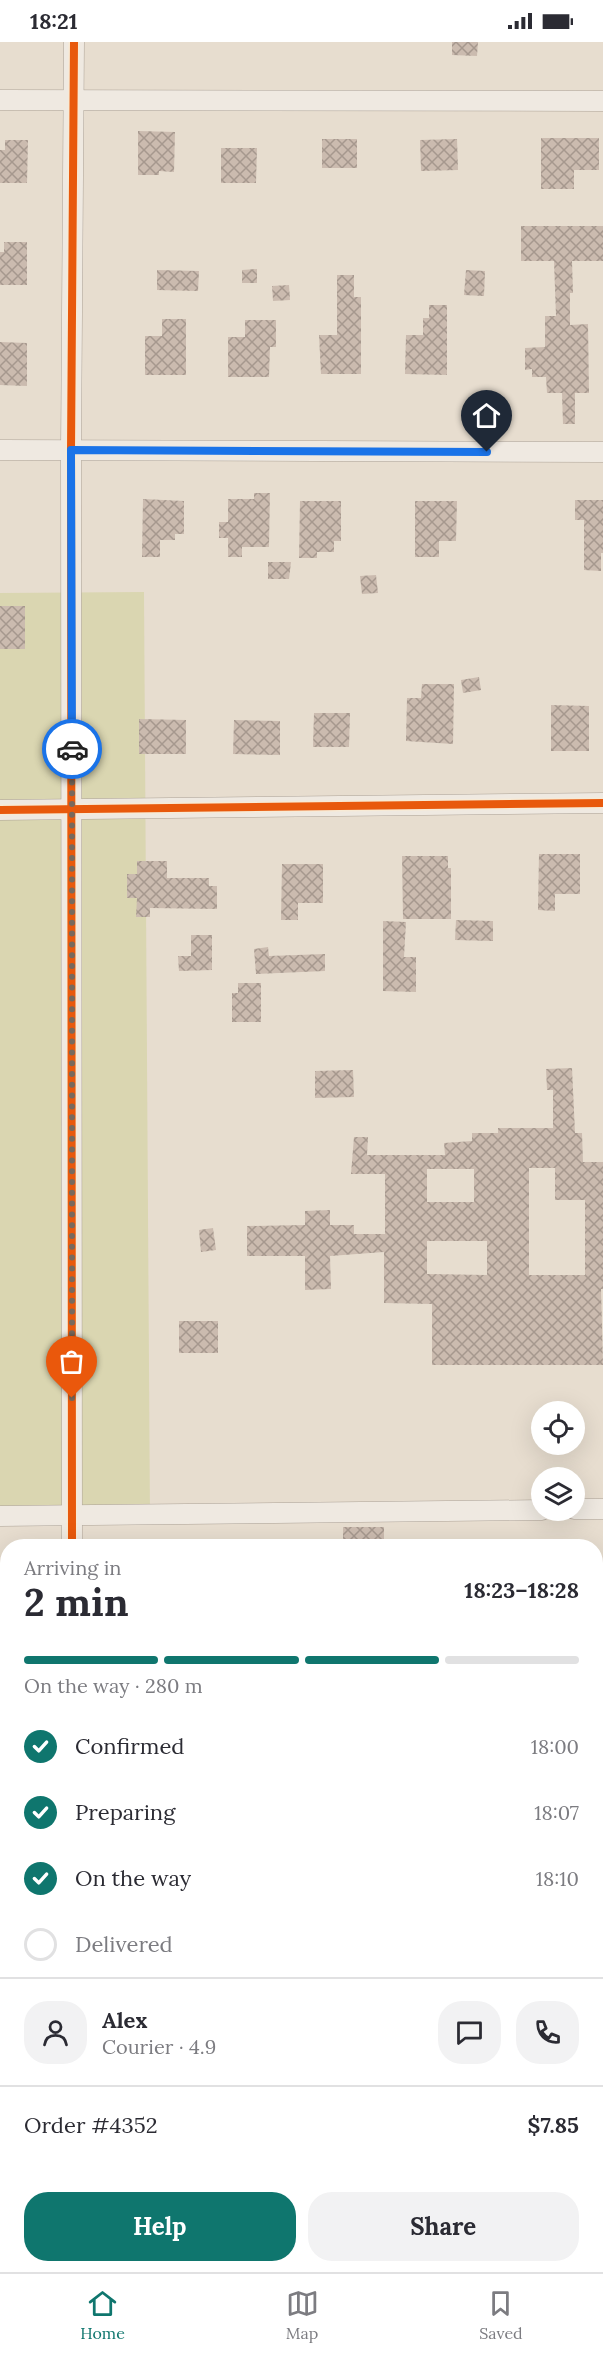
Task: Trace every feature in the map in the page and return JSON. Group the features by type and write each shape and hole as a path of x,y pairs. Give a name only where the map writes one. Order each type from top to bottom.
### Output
{"street":[{"path":"72,1539 71,450 75,42"},
{"path":"0,100 603,101"},
{"path":"0,450 603,452"},
{"path":"0,810 603,803"},
{"path":"585,1509 603,1509"},
{"path":"0,1516 531,1510"}],"shaded area":[{"path":"144,592 150,1522 0,1523 0,593"}],"building":[{"path":"452,42 478,42 477,56 452,55"},
{"path":"138,131 175,132 174,172 159,171 159,175 138,175"},
{"path":"541,138 599,138 599,170 574,170 574,189 541,189"},
{"path":"322,139 357,139 357,168 322,168"},
{"path":"457,139 458,170 421,171 420,140"},
{"path":"5,140 28,140 27,183 0,183 0,150 5,150"},
{"path":"221,148 257,148 256,183 221,183"},
{"path":"521,226 603,226 603,261 572,261 573,293 570,293 570,325 588,324 589,393 575,393 575,424 563,424 562,393 547,393 546,377 532,377 532,369 525,370 525,348 545,347 545,316 556,316 554,261 521,261"},
{"path":"4,242 27,242 27,285 0,285 0,252 4,252"},
{"path":"257,269 257,283 242,283 242,270"},
{"path":"157,270 199,271 198,291 157,290"},
{"path":"466,270 485,271 484,296 464,295"},
{"path":"337,275 354,275 354,297 361,297 361,374 321,374 319,335 337,335"},
{"path":"289,285 290,300 273,301 272,286"},
{"path":"429,305 447,305 447,375 405,374 406,335 423,335 423,318 429,318"},
{"path":"162,319 186,319 186,375 145,375 145,336 162,336"},
{"path":"245,320 276,320 276,347 270,347 269,377 228,377 228,337 245,337"},
{"path":"0,342 27,343 27,386 0,385"},
{"path":"254,493 270,493 269,547 242,547 242,557 228,557 228,538 219,538 219,522 228,522 228,499 254,499"},
{"path":"143,499 184,501 184,534 175,534 175,540 160,540 160,557 142,557"},
{"path":"575,500 603,500 601,571 584,570 584,520 575,520"},
{"path":"300,501 341,501 341,541 334,541 334,552 317,552 317,558 299,558"},
{"path":"415,501 457,501 456,541 439,541 439,557 415,557"},
{"path":"268,562 291,562 289,579 268,579"},
{"path":"376,575 378,593 362,594 360,576"},
{"path":"0,606 25,606 25,649 0,649"},
{"path":"479,677 481,690 463,693 461,680"},
{"path":"422,684 454,684 453,744 406,741 407,698 421,698"},
{"path":"551,705 589,706 589,751 551,751"},
{"path":"314,713 350,713 349,747 313,747"},
{"path":"139,719 186,720 186,754 139,754"},
{"path":"234,720 280,721 280,755 233,754"},
{"path":"539,854 580,854 580,894 555,894 555,911 538,910"},
{"path":"402,856 448,856 448,868 451,868 451,919 403,919"},
{"path":"137,861 167,861 167,878 209,878 209,886 217,886 217,909 150,908 150,917 136,917 137,898 127,898 127,874 137,874"},
{"path":"282,864 323,864 323,903 298,903 298,920 281,920"},
{"path":"456,920 493,921 493,941 455,940"},
{"path":"383,921 406,922 404,957 416,957 416,992 383,991"},
{"path":"191,935 212,935 212,970 179,971 178,956 191,956"},
{"path":"268,947 269,956 325,954 325,971 256,974 254,949"},
{"path":"238,983 261,983 261,1022 232,1022 232,993 238,993"},
{"path":"572,1068 575,1133 582,1133 583,1162 603,1162 603,1289 601,1289 603,1365 432,1365 432,1304 384,1303 384,1252 330,1256 331,1289 305,1290 305,1256 247,1256 247,1226 305,1225 305,1211 330,1210 330,1225 354,1225 354,1234 385,1234 385,1174 351,1174 354,1137 368,1137 367,1155 445,1155 444,1143 472,1141 472,1133 498,1133 498,1128 553,1128 553,1090 547,1090 546,1069","holes":["529,1168 555,1168 555,1200 585,1200 585,1275 529,1275","427,1169 474,1169 474,1202 427,1202","427,1241 487,1241 487,1275 427,1274"]},
{"path":"353,1070 354,1097 315,1098 315,1071"},
{"path":"213,1228 216,1250 201,1252 199,1230"},
{"path":"179,1321 218,1321 218,1353 179,1353"},
{"path":"343,1527 384,1527 384,1539 343,1539"}],"cycle path":[{"path":"72,1539 71,450 74,42"},
{"path":"0,810 603,803"}],"way so far":[{"path":"72,749 72,1398"}],"route":[{"path":"72,749 71,450 487,452"}]}
